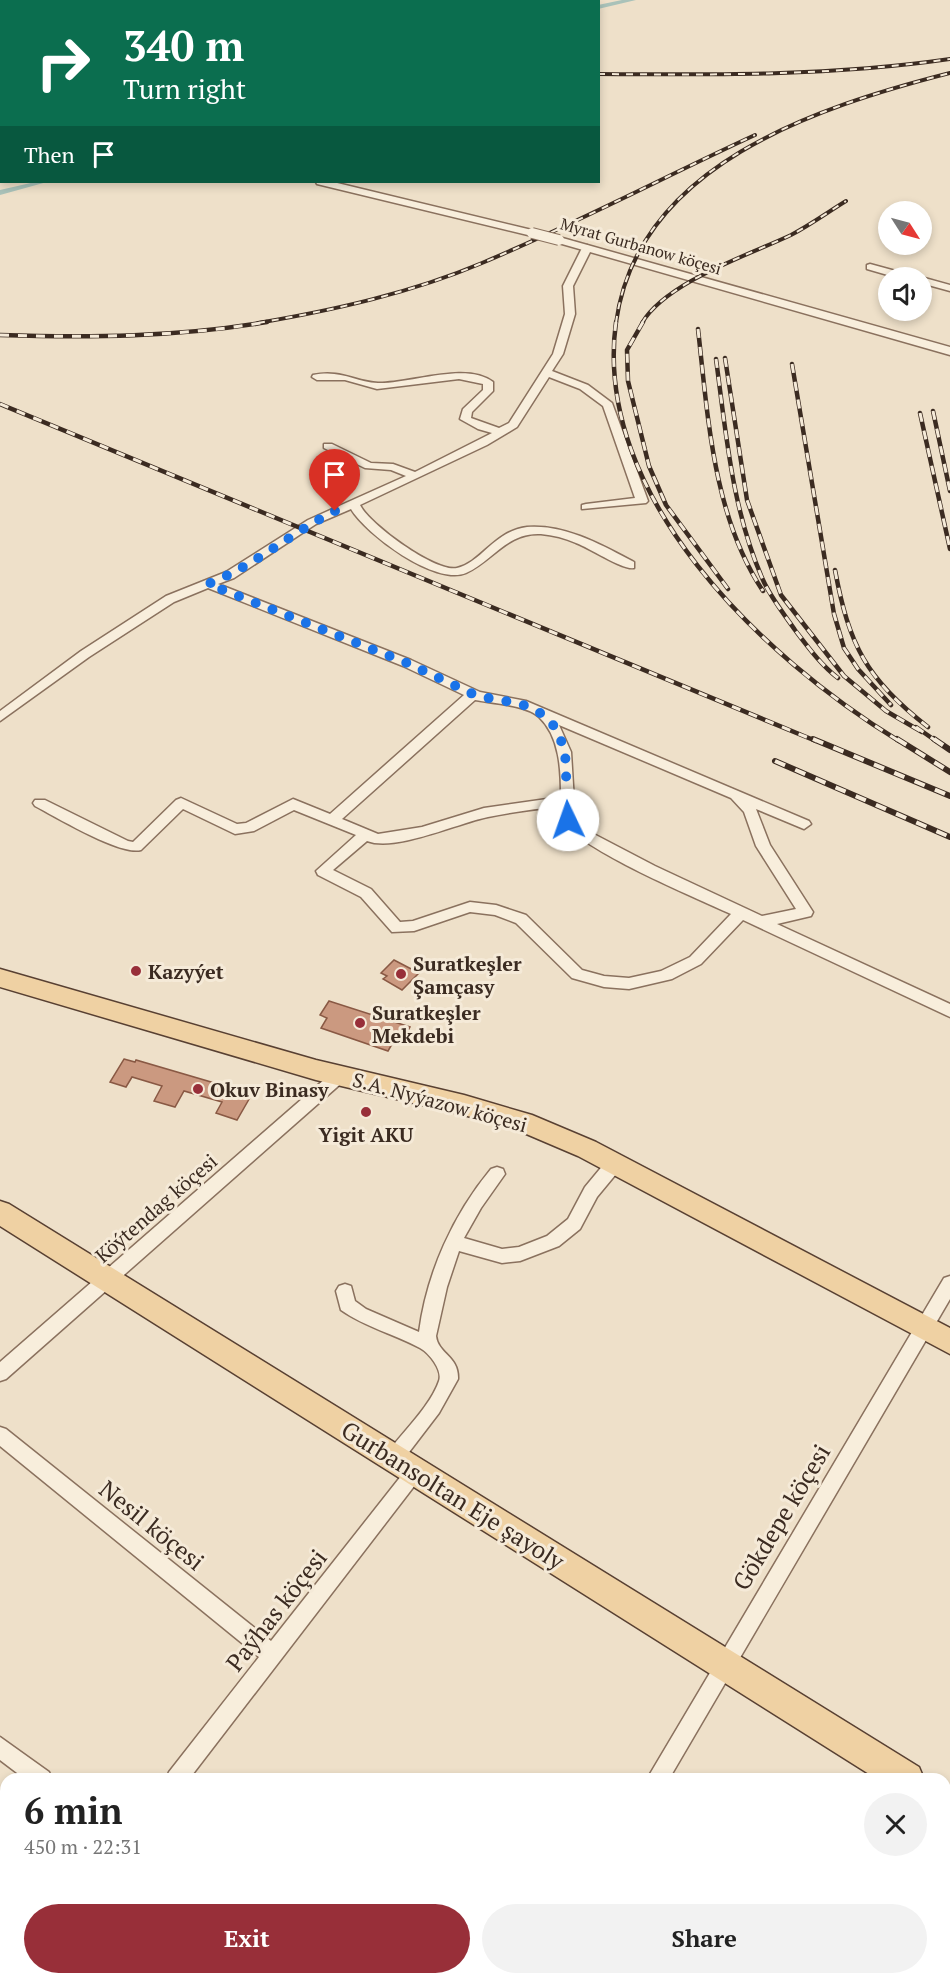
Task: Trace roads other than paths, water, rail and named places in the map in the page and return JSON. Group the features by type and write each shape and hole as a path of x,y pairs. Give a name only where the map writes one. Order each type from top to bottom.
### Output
{"main road":[{"name":"S.A. Nyýazow köçesi","path":"3,982 339,1076 464,1105 522,1122 615,1163 950,1342"},
{"name":"Gurbansoltan Eje şayoly","path":"0,1212 897,1773"}],"street":[{"name":"Myrat Gurbanow köçesi","path":"325,183 559,240 950,351"},
{"path":"0,717 85,654 171,599 230,575 312,522 417,476 513,425 558,354 570,314 568,286 587,248"},
{"path":"870,267 878,269"},
{"path":"932,283 950,288"},
{"path":"547,374 584,387 608,405 642,501 586,507"},
{"path":"317,377 345,377 377,386 459,376 488,382 488,391 467,411 465,419 500,432"},
{"path":"328,446 369,466 393,467 417,476"},
{"path":"354,504 374,531 427,563 448,572 458,572 500,543 523,531 552,532 570,536 630,565"},
{"path":"208,584 369,647 473,694 521,704 804,824"},
{"path":"332,820 473,694"},
{"path":"540,713 555,727 565,750 568,820 583,834 650,870 950,1011"},
{"path":"729,793 750,810 764,846 806,912 760,922"},
{"path":"40,803 125,846 136,847 182,803 235,830 249,828 293,804 377,839 423,832 484,813 567,801"},
{"path":"365,835 323,871 366,893 387,921 397,928 414,926 470,907 496,910 521,920 577,974 589,978 635,985 663,977 699,958 741,913"},
{"name":"Köýtendag köçesi","path":"0,1373 339,1076"},
{"path":"453,1242 502,1256 520,1254 553,1241 574,1224 591,1192 615,1163"},
{"path":"429,1344 427,1332 448,1252 479,1194 497,1173"},
{"name":"Gökdepe köçesi","path":"661,1773 950,1283"},
{"path":"345,1291 347,1305 360,1314 429,1344"},
{"name":"Paýhas köçesi","path":"181,1773 273,1655 405,1465 446,1388 449,1377 446,1361 429,1344"},
{"name":"Nesil köçesi","path":"0,1436 273,1655"},
{"path":"0,1747 34,1773"}],"waterway":[{"path":"600,7 632,0"},
{"path":"0,193 39,183"}],"railway":[{"path":"600,74 818,71 862,69 950,59"},
{"path":"616,323 631,268 658,222 696,183 741,152 791,125 845,104 950,73"},
{"path":"258,323 372,299 455,274 551,232 755,135"},
{"path":"642,323 654,308 689,282 791,235 846,201"},
{"path":"0,335 134,335 201,331 267,322"},
{"path":"643,322 627,350 628,381 649,466 666,505 728,589"},
{"path":"616,323 616,387 631,449 659,509 698,566 743,618 794,665 847,706 899,741"},
{"path":"698,329 715,465 723,498 746,562 763,591"},
{"path":"725,358 747,500 781,595 844,676 886,711 922,732"},
{"path":"716,359 737,499 752,553 766,587 778,606 815,656 838,678"},
{"path":"792,364 834,614 844,648 858,669 891,705"},
{"path":"0,404 816,741"},
{"path":"933,411 950,491"},
{"path":"920,413 950,549"},
{"path":"835,570 847,619 864,659 889,693 928,727"},
{"path":"916,727 936,741"},
{"path":"813,739 950,796"},
{"path":"897,739 950,772"},
{"path":"934,739 950,750"},
{"path":"775,761 950,837"}],"place":[{"name":"Kazyýet","path":"136,971"},
{"name":"Suratkeşler Şamçasy","path":"401,974"},
{"name":"Suratkeşler Mekdebi","path":"360,1023"},
{"name":"Okuv Binasy","path":"198,1089"},
{"name":"Yigit AKU","path":"366,1112"}]}
